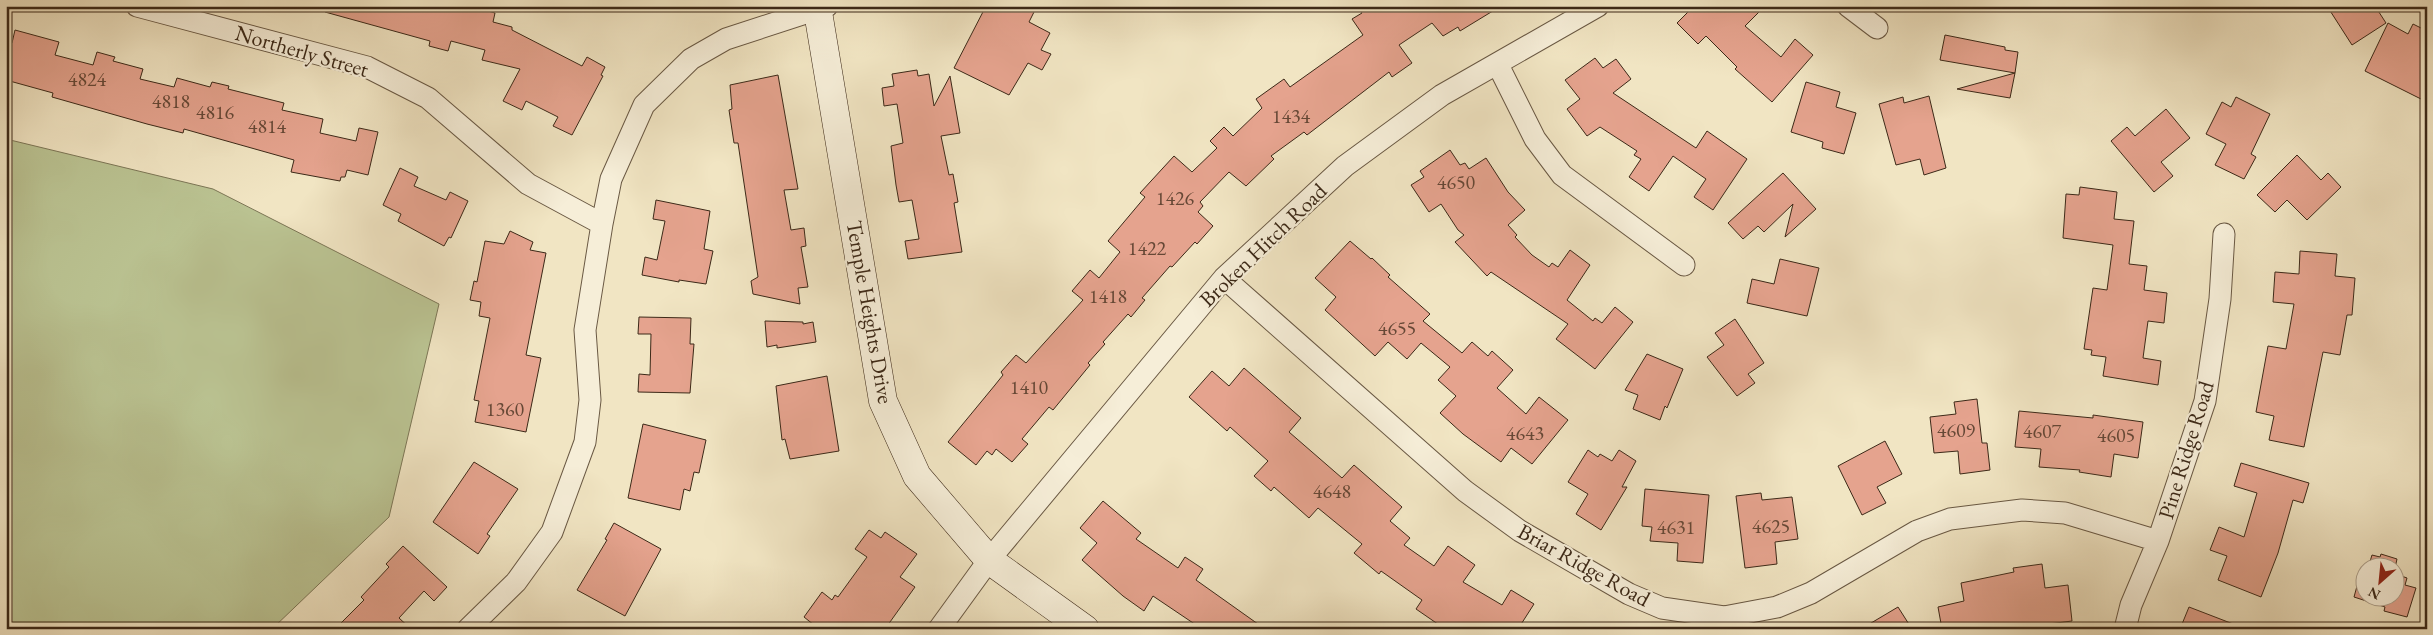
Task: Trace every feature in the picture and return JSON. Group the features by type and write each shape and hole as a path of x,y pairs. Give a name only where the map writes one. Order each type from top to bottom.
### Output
{"street":[{"name":"Northerly Street","path":"137,6 367,67 428,98 528,184 602,224"},
{"name":"Broken Hitch Road","path":"939,629 989,560 1224,278 1345,166 1442,95 1498,65 1598,6"},
{"path":"1848,6 1877,28"},
{"path":"468,629 516,582 552,532 585,442 590,400 586,330 602,224 611,179 644,105 691,59 726,38 821,7"},
{"name":"Temple Heights Drive","path":"821,7 883,402 917,476 989,560 1085,629"},
{"path":"1498,65 1535,139 1562,175 1684,265"},
{"name":"Pine Ridge Road","path":"2125,629 2131,605 2158,541 2205,401 2220,299 2224,234"},
{"name":"Briar Ridge Road","path":"1224,278 1465,491 1520,531 1629,594 1662,608 1724,617 1777,608 1811,593 1917,531 1959,518 2022,510 2066,513 2158,541"}],"green space":[{"path":"6,139 213,189 439,304 389,517 272,629 6,629"}],"building":[{"path":"325,6 470,6 495,13 493,22 512,27 512,30 582,66 587,57 605,67 601,75 603,76 572,135 553,126 558,117 526,101 522,110 503,101 520,69 482,60 485,50 451,41 448,51 429,46 430,41 325,12"},
{"path":"986,6 1037,6 1029,22 1050,33 1041,50 1051,54 1042,70 1028,63 1009,95 954,68"},
{"path":"1357,6 1501,6 1460,31 1458,27 1443,36 1432,23 1399,45 1412,63 1392,77 1389,72 1307,135 1304,132 1271,156 1274,159 1246,186 1229,172 1200,202 1203,206 1198,212 1213,226 1197,244 1195,242 1172,267 1170,266 1142,298 1145,300 1131,317 1128,314 1103,342 1105,344 1088,363 1090,365 1053,410 1049,407 1022,439 1028,444 1012,462 996,449 992,455 987,451 976,465 948,442 1003,375 1001,372 1016,355 1026,363 1083,300 1072,291 1090,270 1099,278 1120,252 1108,241 1145,197 1140,193 1174,156 1192,172 1217,148 1210,141 1224,127 1233,136 1262,108 1256,99 1284,79 1290,87 1363,35 1352,19 1362,13"},
{"path":"1694,6 1765,6 1745,26 1781,57 1795,39 1813,55 1772,102 1735,69 1737,67 1706,36 1698,44 1677,23"},
{"path":"2327,6 2375,6 2386,23 2352,45"},
{"path":"2388,23 2408,34 2413,24 2427,31 2427,102 2365,71"},
{"path":"15,30 59,42 55,55 93,65 97,52 115,57 113,61 143,69 140,79 174,87 177,78 210,87 212,82 229,86 228,89 284,103 282,110 323,119 320,133 356,141 359,128 378,132 368,175 347,170 345,177 341,177 340,181 291,172 294,160 184,129 183,133 147,124 52,97 53,93 6,80 6,42 12,43"},
{"path":"1945,35 2005,47 2005,50 2018,52 2015,73 1940,60"},
{"path":"1595,58 1603,68 1616,59 1631,79 1613,93 1696,148 1707,131 1747,159 1713,210 1694,197 1706,179 1673,156 1649,191 1629,177 1641,159 1634,155 1637,151 1600,127 1587,136 1567,109 1580,99 1565,80"},
{"path":"917,70 918,76 929,74 934,106 950,76 960,133 941,136 949,175 953,174 958,202 954,203 962,252 908,259 905,241 919,239 912,200 899,202 896,185 891,146 903,143 897,104 884,106 882,88 894,86 892,74"},
{"path":"2015,73 2010,98 1957,89"},
{"path":"778,75 798,189 784,190 791,230 804,228 806,246 801,247 808,287 798,288 800,304 753,294 751,281 758,277 738,143 734,143 729,110 732,109 730,85"},
{"path":"1806,82 1840,92 1836,107 1856,113 1844,154 1822,148 1823,142 1791,132"},
{"path":"1929,96 1946,168 1924,175 1920,159 1896,165 1879,104 1903,97 1904,103"},
{"path":"2236,97 2270,114 2251,154 2256,157 2244,179 2215,165 2226,144 2206,134 2222,102 2231,107"},
{"path":"2166,109 2190,138 2161,162 2173,176 2154,192 2111,141 2127,127 2135,136"},
{"path":"1450,150 1460,165 1465,163 1469,169 1486,158 1508,192 1525,210 1508,225 1517,235 1515,237 1532,255 1549,267 1552,263 1558,267 1570,250 1590,265 1567,300 1593,321 1595,318 1602,323 1615,307 1633,322 1595,369 1556,339 1568,324 1491,272 1487,276 1455,242 1464,235 1458,230 1441,204 1429,212 1411,185 1424,177 1420,171"},
{"path":"2297,155 2321,180 2328,173 2341,187 2307,220 2287,200 2275,212 2257,195"},
{"path":"400,168 418,177 414,186 446,200 450,192 468,201 451,238 449,237 444,246 398,221 401,214 383,205"},
{"path":"1783,173 1816,209 1785,237 1793,204 1764,232 1758,226 1743,239 1728,223"},
{"path":"2080,187 2117,192 2114,219 2134,221 2129,264 2147,266 2144,290 2167,293 2164,323 2148,321 2143,358 2161,361 2158,385 2103,376 2106,357 2091,355 2092,350 2084,349 2093,288 2107,290 2113,245 2063,238 2066,194 2079,195"},
{"path":"656,200 710,211 704,249 713,251 706,284 679,280 679,282 642,275 645,257 657,260 665,221 653,219"},
{"path":"510,231 533,242 530,250 546,253 526,355 541,358 526,432 475,422 479,401 474,400 490,318 479,316 481,302 470,300 474,281 477,282 485,241 504,244"},
{"path":"1350,241 1372,258 1390,275 1388,277 1430,314 1423,321 1462,353 1472,342 1488,356 1492,351 1513,370 1497,388 1526,414 1539,397 1568,420 1532,464 1511,448 1501,462 1463,434 1440,413 1456,396 1438,380 1450,367 1421,343 1407,359 1388,342 1375,356 1325,310 1336,297 1315,278"},
{"path":"2300,251 2337,254 2335,276 2355,278 2352,315 2347,315 2340,355 2323,352 2304,447 2269,440 2274,416 2256,412 2268,346 2286,349 2294,304 2273,302 2275,272 2299,274"},
{"path":"1780,259 1819,268 1807,316 1747,303 1752,279 1774,284"},
{"path":"639,317 691,318 690,344 694,344 690,393 638,392 639,374 650,375 651,334 638,334"},
{"path":"1735,319 1764,363 1748,374 1755,383 1737,396 1707,357 1724,345 1715,333"},
{"path":"765,321 803,322 803,324 813,322 816,342 777,348 777,345 767,347"},
{"path":"1647,354 1683,369 1660,420 1633,409 1638,395 1625,390"},
{"path":"1244,368 1301,418 1289,432 1342,478 1354,465 1402,507 1390,521 1410,538 1404,545 1434,566 1448,546 1475,565 1463,582 1502,605 1511,590 1534,604 1518,629 1445,629 1416,609 1422,600 1381,571 1379,574 1354,553 1362,544 1318,508 1309,518 1274,487 1271,491 1254,476 1268,461 1230,427 1227,431 1189,397 1212,371 1229,386"},
{"path":"827,376 839,451 790,459 785,439 782,440 776,386"},
{"path":"1977,399 1982,443 1987,443 1990,470 1960,474 1958,451 1934,453 1930,417 1956,414 1954,402"},
{"path":"2019,411 2093,418 2093,415 2143,422 2138,458 2114,454 2111,477 2079,472 2080,470 2039,467 2041,449 2015,447"},
{"path":"643,424 706,440 699,473 694,472 690,491 684,489 680,510 628,498"},
{"path":"1885,441 1902,474 1877,487 1886,503 1862,515 1838,466"},
{"path":"1588,450 1598,457 1600,454 1612,461 1619,450 1636,461 1622,487 1627,487 1601,530 1576,514 1588,494 1568,482"},
{"path":"474,462 518,489 487,534 490,536 478,554 433,522"},
{"path":"2241,463 2309,483 2303,503 2293,500 2278,553 2261,597 2218,580 2227,556 2210,550 2219,527 2244,537 2257,493 2234,486"},
{"path":"1645,489 1709,495 1703,563 1677,561 1678,543 1650,541 1652,527 1642,526"},
{"path":"1761,493 1762,500 1792,497 1798,539 1775,542 1777,564 1745,568 1736,496"},
{"path":"1103,501 1141,533 1136,539 1178,568 1185,557 1203,569 1196,580 1265,629 1202,629 1153,596 1144,611 1123,596 1082,560 1097,543 1080,528"},
{"path":"614,523 661,549 625,616 577,590 607,540 605,539"},
{"path":"869,530 881,538 885,532 917,554 900,577 915,587 885,629 819,629 804,617 822,592 832,600 835,595 838,597 867,557 855,549"},
{"path":"403,546 447,587 434,601 424,591 399,618 411,629 335,629 364,600 361,597 389,567 386,564"},
{"path":"2381,554 2394,558 2371,558 2372,555 2380,557"},
{"path":"2042,564 2045,588 2068,585 2072,621 2010,629 1942,629 1938,607 1964,601 1961,583 2014,572 2013,568"},
{"path":"2406,585 2416,588 2407,617 2384,611 2385,608 2406,608"},
{"path":"1898,607 1912,629 1861,629"},
{"path":"2189,607 2241,627 2241,629 2180,629"}]}
